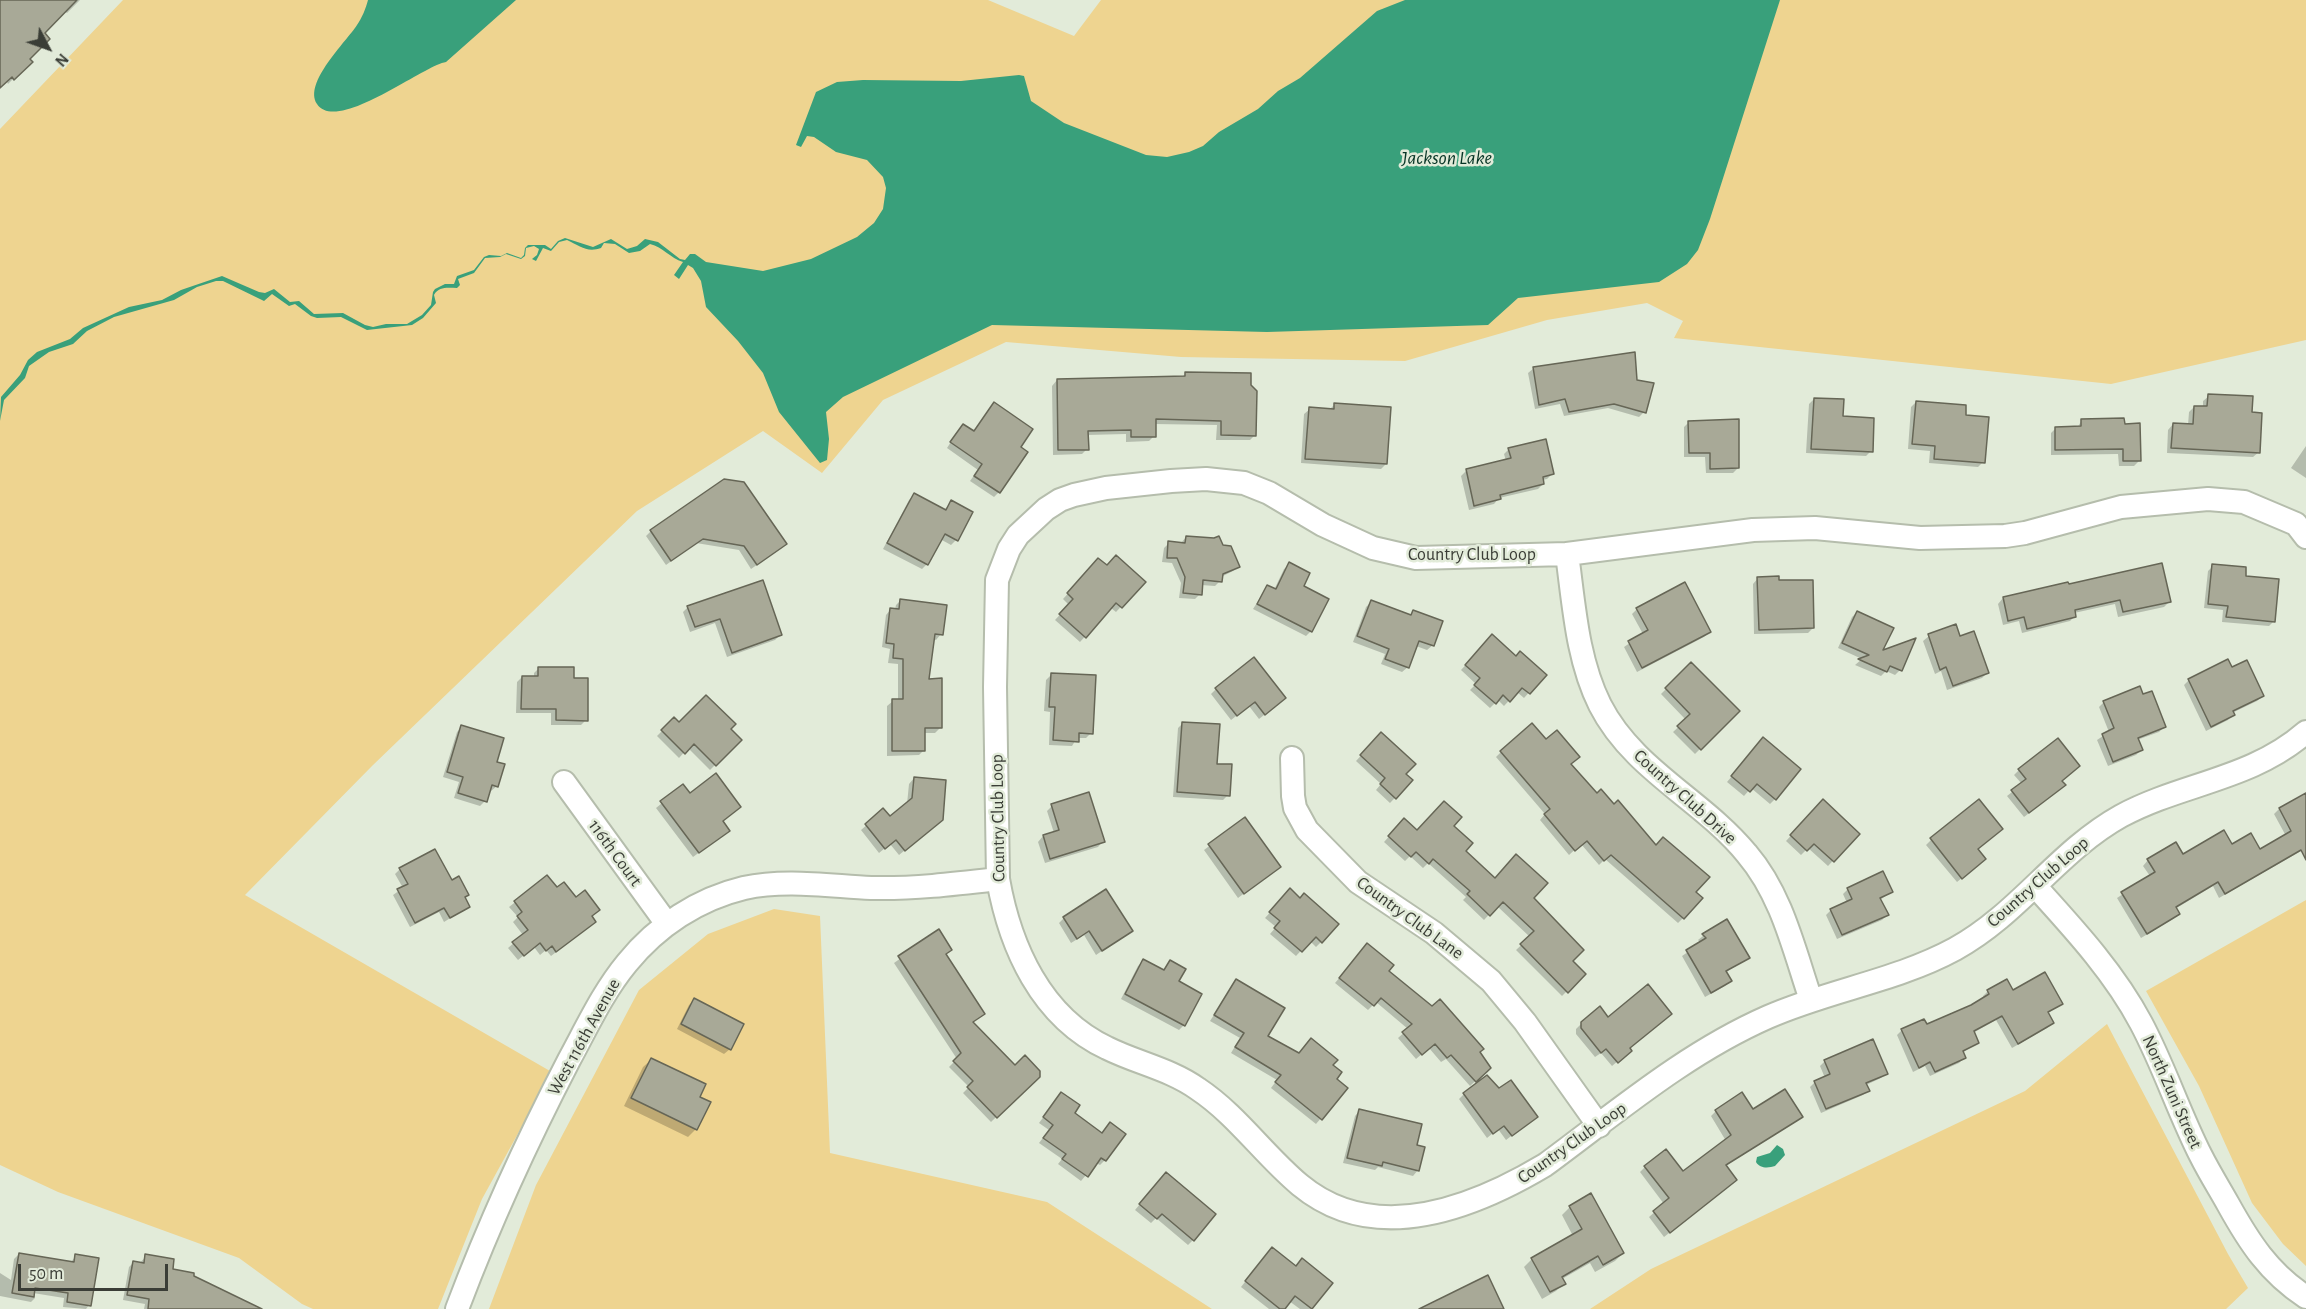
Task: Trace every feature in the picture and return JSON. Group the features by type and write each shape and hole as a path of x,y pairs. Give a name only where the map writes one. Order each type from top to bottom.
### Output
{"street":[{"name":"Country Club Loop","path":"2306,537 2296,524 2244,502 2208,499 2121,507 2025,533 2005,536 1920,538 1815,528 1753,530 1567,554 1416,558 1372,548 1323,525 1269,493 1244,483 1206,479 1171,481 1106,488 1060,500 1038,515 1018,535 1005,558 998,580 995,697 998,879 1002,906 1023,963 1031,977 1064,1018 1092,1041 1133,1060 1166,1070 1200,1090 1299,1184 1329,1204 1348,1212 1388,1218 1413,1217 1447,1210 1488,1196 1520,1180 1545,1165 1718,1041 1811,1000 1890,978 1956,948 1997,921 2056,864 2088,837 2123,815 2145,805 2238,773 2266,759 2306,732"},
{"name":"Country Club Drive","path":"1567,554 1585,668 1600,705 1614,728 1636,754 1729,834 1754,863 1780,909 1811,1000"},
{"name":"Country Club Lane","path":"1292,758 1295,808 1307,830 1358,882 1434,933 1491,981 1525,1022 1599,1126"},
{"name":"116th Court","path":"564,782 667,924"},
{"name":"West 116th Avenue","path":"457,1309 510,1182 599,1005 627,962 667,924 695,906 720,895 771,884 908,888 998,879"},
{"name":"North Zuni Street","path":"2035,886 2074,929 2133,1009 2166,1075 2200,1155 2244,1234 2265,1263 2292,1288 2306,1297"}],"shaded area":[{"path":"123,0 988,0 1074,36 1101,0 2306,0 2306,340 2111,384 1674,338 1683,321 1647,303 1547,320 1405,361 1181,357 1006,342 883,400 822,473 763,431 637,511 373,765 245,895 550,1071 548,1079 482,1199 438,1309 313,1309 302,1304 239,1258 58,1192 0,1165 0,129"},
{"path":"2306,900 2306,1266 2283,1244 2252,1203 2199,1086 2146,991"},
{"path":"774,909 820,916 830,1153 1047,1202 1212,1309 489,1309 536,1185 639,990 708,934"},
{"path":"2107,1024 2248,1288 2226,1309 1590,1309 1651,1269 2025,1091"}],"water":[{"path":"368,0 516,0 446,62 360,105 342,111 327,111 317,104 314,95 316,85 328,63 359,22"},
{"name":"Jackson Lake","path":"1405,0 1780,0 1710,219 1698,250 1687,264 1659,282 1518,298 1488,325 1267,332 992,325 843,397 826,412 829,439 827,460 820,463 779,412 763,373 738,341 706,307 701,281 693,268 688,265 679,279 674,275 683,262 650,244 640,251 629,253 615,244 604,243 601,248 592,250 567,240 559,242 551,251 543,248 536,261 532,259 537,255 539,249 534,246 526,248 525,256 521,259 506,254 500,257 485,258 474,273 458,279 460,285 457,288 438,290 434,295 436,303 423,318 412,325 367,330 341,317 311,316 295,304 289,306 272,294 264,301 223,281 197,287 174,300 114,317 87,331 73,344 49,352 29,366 25,378 4,400 0,421 1,397 20,375 28,360 37,352 70,339 83,328 129,307 162,300 181,290 222,276 259,292 265,293 274,289 290,302 299,301 314,314 343,313 373,327 386,324 407,324 422,315 431,305 435,289 445,284 454,284 457,276 474,270 484,257 501,256 507,253 521,258 525,248 528,245 545,245 551,249 558,241 565,238 593,247 611,239 627,249 637,246 645,239 658,242 680,259 685,260 690,254 695,254 706,262 763,271 811,259 857,237 874,223 883,209 886,188 883,177 867,160 836,152 814,137 807,136 801,147 796,145 816,92 837,82 961,81 1024,76 1031,101 1064,123 1146,155 1167,157 1203,146 1219,132 1258,109 1278,91 1300,78 1377,11"},
{"path":"1777,1145 1783,1149 1785,1155 1775,1166 1760,1166 1756,1162 1757,1157 1770,1153"}],"building":[{"path":"0,0 77,0 45,33 50,39 30,59 33,62 14,80 12,77 0,88"},
{"path":"1635,352 1637,380 1654,383 1646,413 1614,404 1569,412 1565,399 1539,405 1533,367"},
{"path":"1185,372 1251,373 1251,385 1257,391 1256,436 1221,435 1221,421 1156,419 1156,437 1131,437 1131,430 1088,431 1089,450 1058,450 1057,379 1185,376"},
{"path":"2208,394 2253,396 2252,412 2262,413 2260,453 2171,448 2173,423 2193,424 2194,406 2207,406"},
{"path":"1814,398 1844,399 1843,416 1874,418 1873,452 1811,449"},
{"path":"1916,401 1966,405 1966,415 1989,417 1985,463 1934,459 1935,446 1912,444"},
{"path":"994,402 1033,429 1021,447 1028,452 1000,493 974,476 982,464 950,442 963,424 974,431"},
{"path":"1334,403 1391,407 1387,464 1305,459 1309,407 1334,409"},
{"path":"2124,418 2125,424 2140,423 2141,461 2123,461 2123,449 2055,450 2055,427 2081,426 2081,419"},
{"path":"1739,419 1739,468 1710,469 1710,453 1689,453 1688,421"},
{"path":"1546,439 1554,474 1543,477 1544,484 1500,495 1501,499 1474,506 1466,469 1511,458 1508,448"},
{"path":"724,479 744,482 787,544 757,565 744,546 703,539 671,561 650,530"},
{"path":"914,493 946,510 951,500 973,512 958,541 945,534 928,565 887,543"},
{"path":"1186,536 1214,538 1219,536 1223,545 1231,546 1240,567 1223,574 1222,582 1203,580 1202,595 1183,593 1185,577 1177,558 1167,558 1168,541 1185,543"},
{"path":"1116,555 1146,582 1122,608 1116,603 1086,638 1059,614 1073,599 1067,593 1098,558 1107,565"},
{"path":"1289,562 1310,573 1304,586 1329,599 1312,632 1257,604 1267,585 1276,589"},
{"path":"2162,563 2171,602 2123,612 2120,600 2075,610 2076,617 2027,629 2024,617 2008,621 2003,597"},
{"path":"2212,564 2246,567 2246,576 2279,579 2275,622 2226,617 2228,606 2208,604"},
{"path":"1779,576 1779,580 1813,580 1814,628 1759,630 1757,577"},
{"path":"763,580 782,635 732,653 720,619 695,627 687,606"},
{"path":"1685,582 1711,632 1642,668 1628,641 1648,630 1636,608"},
{"path":"900,599 947,605 943,635 935,634 929,679 942,678 942,728 925,728 925,751 892,751 892,699 903,699 903,659 893,658 894,644 886,643 890,608 899,609"},
{"path":"1371,600 1411,615 1413,610 1443,621 1434,646 1419,641 1409,668 1385,659 1389,649 1357,636"},
{"path":"1857,611 1894,628 1883,650 1916,638 1902,671 1890,666 1887,672 1858,659 1869,655 1842,643"},
{"path":"1956,624 1960,636 1974,631 1989,673 1953,686 1946,667 1940,670 1928,634"},
{"path":"1492,634 1516,656 1520,651 1547,675 1530,694 1522,688 1510,702 1503,695 1496,704 1474,685 1480,678 1465,665"},
{"path":"1254,657 1286,698 1265,715 1255,702 1237,716 1215,688"},
{"path":"2228,659 2232,667 2247,660 2264,696 2233,711 2235,715 2211,727 2188,679"},
{"path":"1691,662 1740,711 1701,750 1677,726 1690,714 1665,688"},
{"path":"538,667 574,667 574,678 588,678 588,721 556,720 556,709 521,709 522,676 538,676"},
{"path":"1051,673 1096,675 1093,734 1079,733 1079,742 1053,740 1055,707 1049,707"},
{"path":"2140,686 2143,694 2152,691 2166,727 2138,738 2143,750 2113,762 2102,734 2114,728 2103,701"},
{"path":"706,695 736,724 731,729 742,740 716,766 694,744 685,754 661,730 674,717 679,722"},
{"path":"1182,722 1220,724 1217,764 1232,764 1230,796 1177,792"},
{"path":"1532,723 1546,739 1557,730 1580,757 1571,764 1597,793 1601,789 1614,804 1618,800 1656,845 1663,837 1710,877 1696,892 1703,898 1684,919 1611,855 1604,861 1587,841 1575,851 1544,814 1550,809 1500,751"},
{"path":"461,725 504,738 497,762 505,764 498,787 492,785 487,802 458,793 463,777 447,772"},
{"path":"1381,732 1416,764 1406,774 1413,780 1396,799 1380,784 1385,778 1360,755"},
{"path":"1763,737 1801,769 1776,800 1757,784 1750,792 1731,776"},
{"path":"2058,738 2080,766 2062,781 2066,785 2029,813 2011,790 2026,779 2018,769"},
{"path":"716,773 741,807 723,821 730,831 699,853 660,801 683,784 690,793"},
{"path":"914,777 946,780 943,820 905,851 896,840 885,849 865,824 883,808 890,816 912,798"},
{"path":"1089,792 1105,842 1050,859 1043,835 1059,830 1051,804"},
{"path":"2306,793 2306,860 2301,850 2225,894 2218,882 2176,907 2180,914 2147,934 2121,892 2155,872 2147,859 2176,842 2183,854 2224,830 2232,844 2251,833 2260,849 2291,831 2279,808"},
{"path":"1823,799 1860,834 1834,862 1814,844 1807,851 1790,835"},
{"path":"1979,799 2003,829 1978,849 1986,859 1962,879 1930,838"},
{"path":"1444,801 1462,817 1454,826 1473,843 1466,851 1495,878 1516,854 1548,883 1534,898 1584,950 1573,961 1586,974 1568,993 1520,944 1534,931 1503,902 1490,916 1467,894 1470,891 1433,859 1429,864 1416,852 1411,857 1388,836 1404,818 1417,830"},
{"path":"1245,817 1281,867 1244,894 1208,844"},
{"path":"435,849 452,880 459,876 469,895 465,897 470,907 450,918 444,908 415,923 397,889 408,884 399,868"},
{"path":"1883,871 1893,892 1880,898 1889,915 1842,935 1830,909 1852,899 1847,888"},
{"path":"547,875 557,887 564,882 576,897 585,890 600,910 592,916 596,922 556,952 552,946 546,951 540,943 524,956 512,942 528,930 517,916 522,912 514,901"},
{"path":"1290,888 1300,898 1304,893 1339,924 1322,943 1316,937 1302,952 1274,928 1280,921 1269,912"},
{"path":"1106,889 1133,931 1102,951 1089,931 1077,939 1063,917"},
{"path":"1727,919 1750,958 1726,971 1732,981 1711,993 1686,950 1706,938 1702,934"},
{"path":"939,929 952,950 946,954 985,1014 973,1022 1015,1065 1025,1055 1040,1071 1040,1077 997,1118 967,1087 973,1081 953,1061 961,1053 898,956"},
{"path":"1367,943 1394,965 1389,971 1432,1006 1440,999 1484,1049 1480,1052 1491,1068 1476,1082 1451,1055 1447,1058 1435,1044 1422,1055 1402,1032 1412,1024 1381,998 1374,1006 1339,978"},
{"path":"1143,959 1164,970 1170,960 1186,969 1179,981 1202,994 1185,1026 1125,994"},
{"path":"2045,972 2063,1004 2048,1012 2054,1023 2018,1044 2002,1016 1974,1031 1979,1043 1963,1051 1966,1058 1935,1072 1930,1062 1919,1068 1901,1029 1924,1019 1927,1024 1971,1005 1989,994 1987,990 2007,979 2013,990"},
{"path":"1236,979 1285,1008 1268,1036 1299,1053 1311,1038 1338,1060 1333,1065 1342,1072 1337,1079 1348,1088 1322,1120 1275,1082 1281,1075 1235,1047 1244,1033 1214,1015"},
{"path":"1648,984 1672,1014 1630,1048 1632,1051 1618,1063 1606,1049 1601,1053 1581,1028 1581,1022 1600,1006 1608,1017"},
{"path":"694,998 744,1024 731,1050 681,1024"},
{"path":"1873,1039 1888,1074 1866,1083 1870,1091 1826,1109 1814,1081 1830,1074 1824,1060"},
{"path":"651,1058 706,1084 700,1097 711,1102 697,1130 631,1098"},
{"path":"1487,1075 1499,1088 1511,1080 1538,1117 1512,1136 1504,1126 1493,1134 1463,1093"},
{"path":"1785,1089 1803,1117 1726,1165 1737,1180 1670,1233 1653,1211 1669,1198 1644,1166 1666,1149 1683,1171 1731,1135 1715,1110 1742,1092 1753,1109"},
{"path":"1061,1092 1080,1105 1075,1113 1102,1133 1110,1122 1126,1134 1106,1161 1101,1158 1088,1177 1062,1159 1066,1154 1043,1138 1053,1125 1043,1117"},
{"path":"1359,1109 1422,1124 1417,1145 1425,1147 1419,1171 1383,1162 1382,1166 1347,1158"},
{"path":"1166,1172 1216,1214 1194,1241 1162,1214 1157,1219 1139,1204"},
{"path":"1591,1193 1624,1253 1603,1265 1598,1256 1562,1277 1566,1284 1550,1292 1531,1258 1582,1229 1569,1206"},
{"path":"1272,1247 1296,1266 1302,1258 1333,1283 1312,1309 1295,1296 1285,1309 1280,1309 1245,1281"},
{"path":"19,1253 74,1262 75,1254 99,1258 91,1306 67,1302 68,1293 35,1288 34,1297 12,1293"},
{"path":"145,1254 174,1259 173,1269 194,1273 194,1276 262,1309 148,1309 149,1299 127,1295 133,1261 144,1263"},
{"path":"1488,1275 1504,1309 1419,1309"}]}
